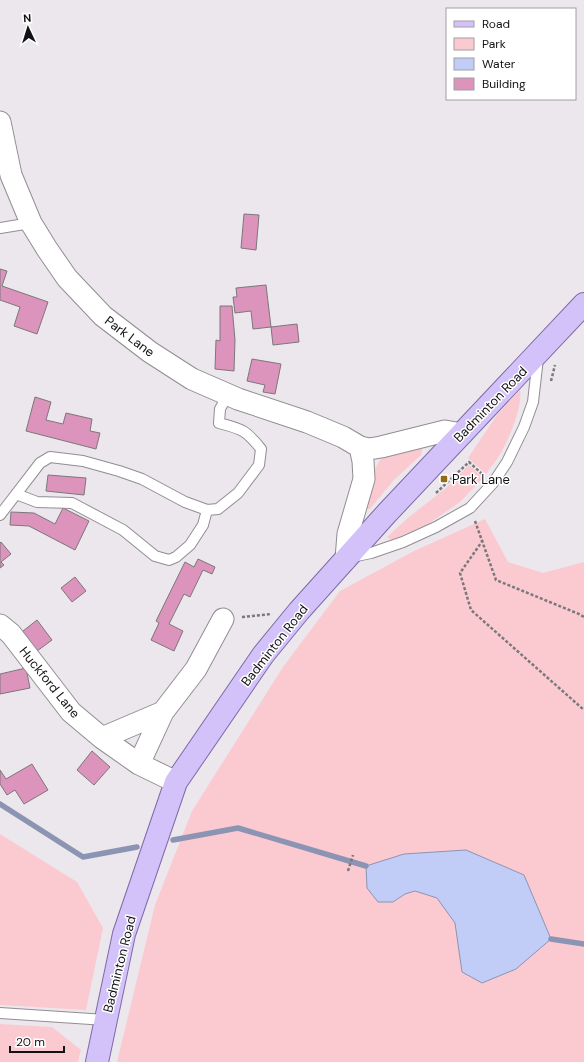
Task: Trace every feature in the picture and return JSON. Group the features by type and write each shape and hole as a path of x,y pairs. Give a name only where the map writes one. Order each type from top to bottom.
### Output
{"main road":[{"name":"Badminton Road","path":"97,1062 124,934 176,782 263,655 299,610 462,434 547,358 584,304"}],"street":[{"name":"Park Lane","path":"0,122 11,175 31,223 67,278 103,316 150,352 192,379 238,399 321,428 343,437 360,447 369,449 381,447 445,431 462,434"},
{"path":"346,558 348,534 364,479 363,461 360,447"},
{"path":"139,764 163,712 196,669 223,619"},
{"name":"Huckford Lane","path":"0,624 11,634 71,712 102,738 139,764 176,782"},
{"path":"102,738 163,712"}],"lane":[{"path":"0,228 31,223"},
{"path":"346,558 370,554 403,542 436,527 470,508 493,483 507,462 524,427 547,358"},
{"path":"0,515 40,463 50,457 83,461 119,471 142,479 185,502 207,510 218,509 238,493 259,465 261,449 250,435 238,428 219,423 220,409 228,394"},
{"path":"16,494 37,502 72,503 123,530 155,556 169,560 176,557 190,545 203,525 207,510"},
{"path":"0,1013 106,1020"}],"path":[{"path":"547,358 550,383"},
{"path":"474,517 496,580 584,617"},
{"path":"483,540 460,573 471,610 584,710"},
{"path":"223,619 299,610"},
{"path":"348,871 352,855"}],"green space":[{"path":"520,390 517,414 510,433 499,456 486,474 468,458 497,415"},
{"path":"423,445 421,455 393,481 370,509 363,509 372,479 382,458 386,454"},
{"path":"469,465 483,478 460,502 428,524 392,540 387,537 409,517 446,488"},
{"path":"485,519 508,562 543,573 584,562 584,1062 117,1062 155,905 192,811 283,667 340,591 414,551"},
{"path":"0,834 77,882 103,928 86,1010 0,1005"},
{"path":"0,1024 52,1027 81,1050 78,1062 0,1062"}],"water":[{"path":"466,850 524,875 551,939 516,969 482,983 462,972 455,923 437,898 415,891 405,894 393,902 378,902 367,888 366,866 404,854"}],"building":[{"path":"244,214 259,215 256,250 241,248"},
{"path":"0,269 7,271 2,286 48,302 37,334 14,326 20,307 0,300"},
{"path":"266,285 271,327 253,329 251,311 235,313 233,297 237,297 236,288"},
{"path":"220,306 232,306 235,340 234,371 215,369 216,340 220,341"},
{"path":"297,324 299,342 273,345 271,327"},
{"path":"252,359 281,364 275,394 263,392 265,385 247,381"},
{"path":"35,397 51,402 46,420 63,424 66,413 92,419 90,431 100,433 96,449 26,431"},
{"path":"48,475 86,478 84,495 46,491"},
{"path":"63,508 89,521 75,550 29,526 10,525 11,512 34,513 55,524"},
{"path":"1,542 11,554 1,562 4,565 0,568 0,543"},
{"path":"198,559 215,567 212,574 203,570 190,597 184,594 169,624 183,631 174,651 151,640 159,623 156,621 185,562 194,567"},
{"path":"75,577 86,591 72,602 61,588"},
{"path":"37,620 52,640 33,654 18,635"},
{"path":"26,668 30,688 0,694 0,674"},
{"path":"92,751 110,767 94,785 77,770"},
{"path":"32,764 48,790 24,804 15,790 7,795 0,784 0,770 6,779"}],"waterway":[{"path":"0,804 83,857 137,847"},
{"path":"173,840 238,828 366,866"},
{"path":"551,939 584,944"}],"place":[{"name":"Park Lane","path":"444,479"}]}
